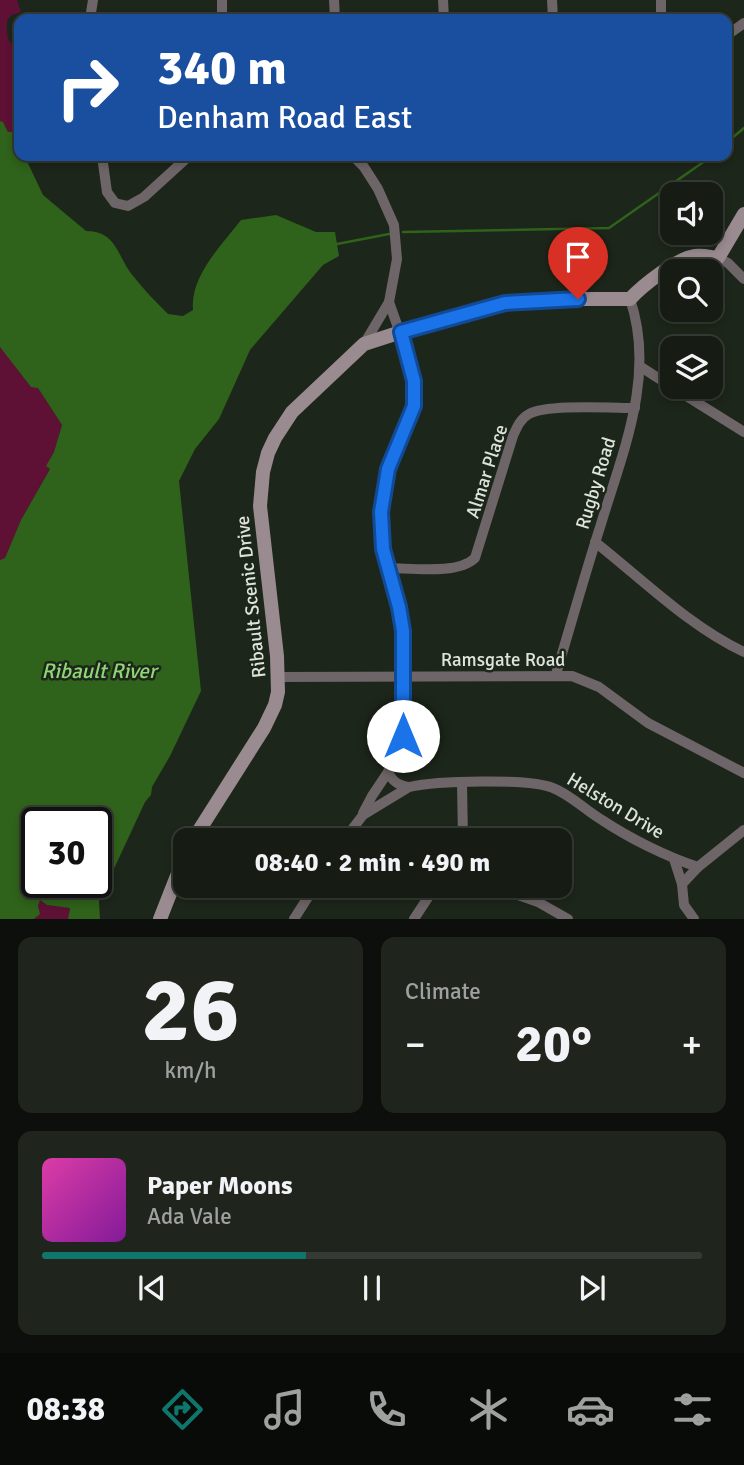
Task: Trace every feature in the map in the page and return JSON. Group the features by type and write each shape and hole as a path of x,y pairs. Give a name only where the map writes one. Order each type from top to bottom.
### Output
{"street":[{"path":"103,161 107,192 115,203 128,206 144,197 184,161"},
{"path":"364,161 394,225 397,260 389,302 364,344"},
{"path":"718,258 744,214"},
{"path":"630,299 637,291 686,259 696,256 718,258 728,263 744,279"},
{"name":"Ribault Scenic Drive","path":"201,828 270,718 278,692 260,506 263,472 275,438 292,412 364,344 505,303 552,299 630,299"},
{"name":"Rugby Road","path":"556,674 635,408 641,367 636,316 630,299"},
{"path":"353,828 388,772 401,748 403,736 403,631 387,568 381,528 388,469 411,418 415,393 401,332 389,302"},
{"path":"641,367 660,379"},
{"path":"691,399 744,432"},
{"name":"Almar Place","path":"387,568 457,568 465,566 475,558 513,436 517,425 527,414 542,409 635,408"},
{"path":"595,542 701,627 744,652"},
{"name":"Ramsgate Road","path":"278,677 556,674 579,678 599,687 649,723 744,774"},
{"path":"388,772 392,780 409,787"},
{"path":"462,783 463,828"},
{"name":"Helston Drive","path":"409,787 462,783 532,783 555,788 602,821 674,859 698,867"},
{"path":"362,816 409,787"},
{"path":"682,884 698,867 744,830"},
{"path":"674,859 682,884 684,905 694,919"},
{"path":"160,919 173,886"},
{"path":"294,919 307,898"},
{"path":"414,919 428,898"},
{"path":"529,898 568,919"}],"shaded area":[{"path":"0,0 17,0 21,12 7,20 7,34 14,46 14,142 0,121"},
{"path":"0,347 21,375 38,388 62,425 47,465 50,469 21,520 5,558 0,560"},
{"path":"40,900 47,905 70,908 68,919 34,919 40,914"}],"water":[{"name":"Ribault River","path":"0,121 8,132 14,132 14,161 27,161 43,195 86,231 97,232 111,241 128,270 168,314 183,316 193,310 193,297 202,273 241,220 276,215 316,232 335,232 339,256 323,265 250,350 219,419 195,449 179,481 201,691 112,873 112,807 21,807 21,898 100,898 100,919 68,919 70,908 47,905 40,900 40,914 34,919 0,919 0,560 5,558 21,520 50,469 46,466 54,452 62,425 38,388 31,387 0,347"}],"waterway":[{"path":"732,138 744,128"},
{"path":"403,232 609,228 705,161"},
{"path":"337,244 389,234"}],"route":[{"path":"403,736 403,631 387,568 381,528 388,469 414,406 414,381 401,332 505,303 578,299"}]}
